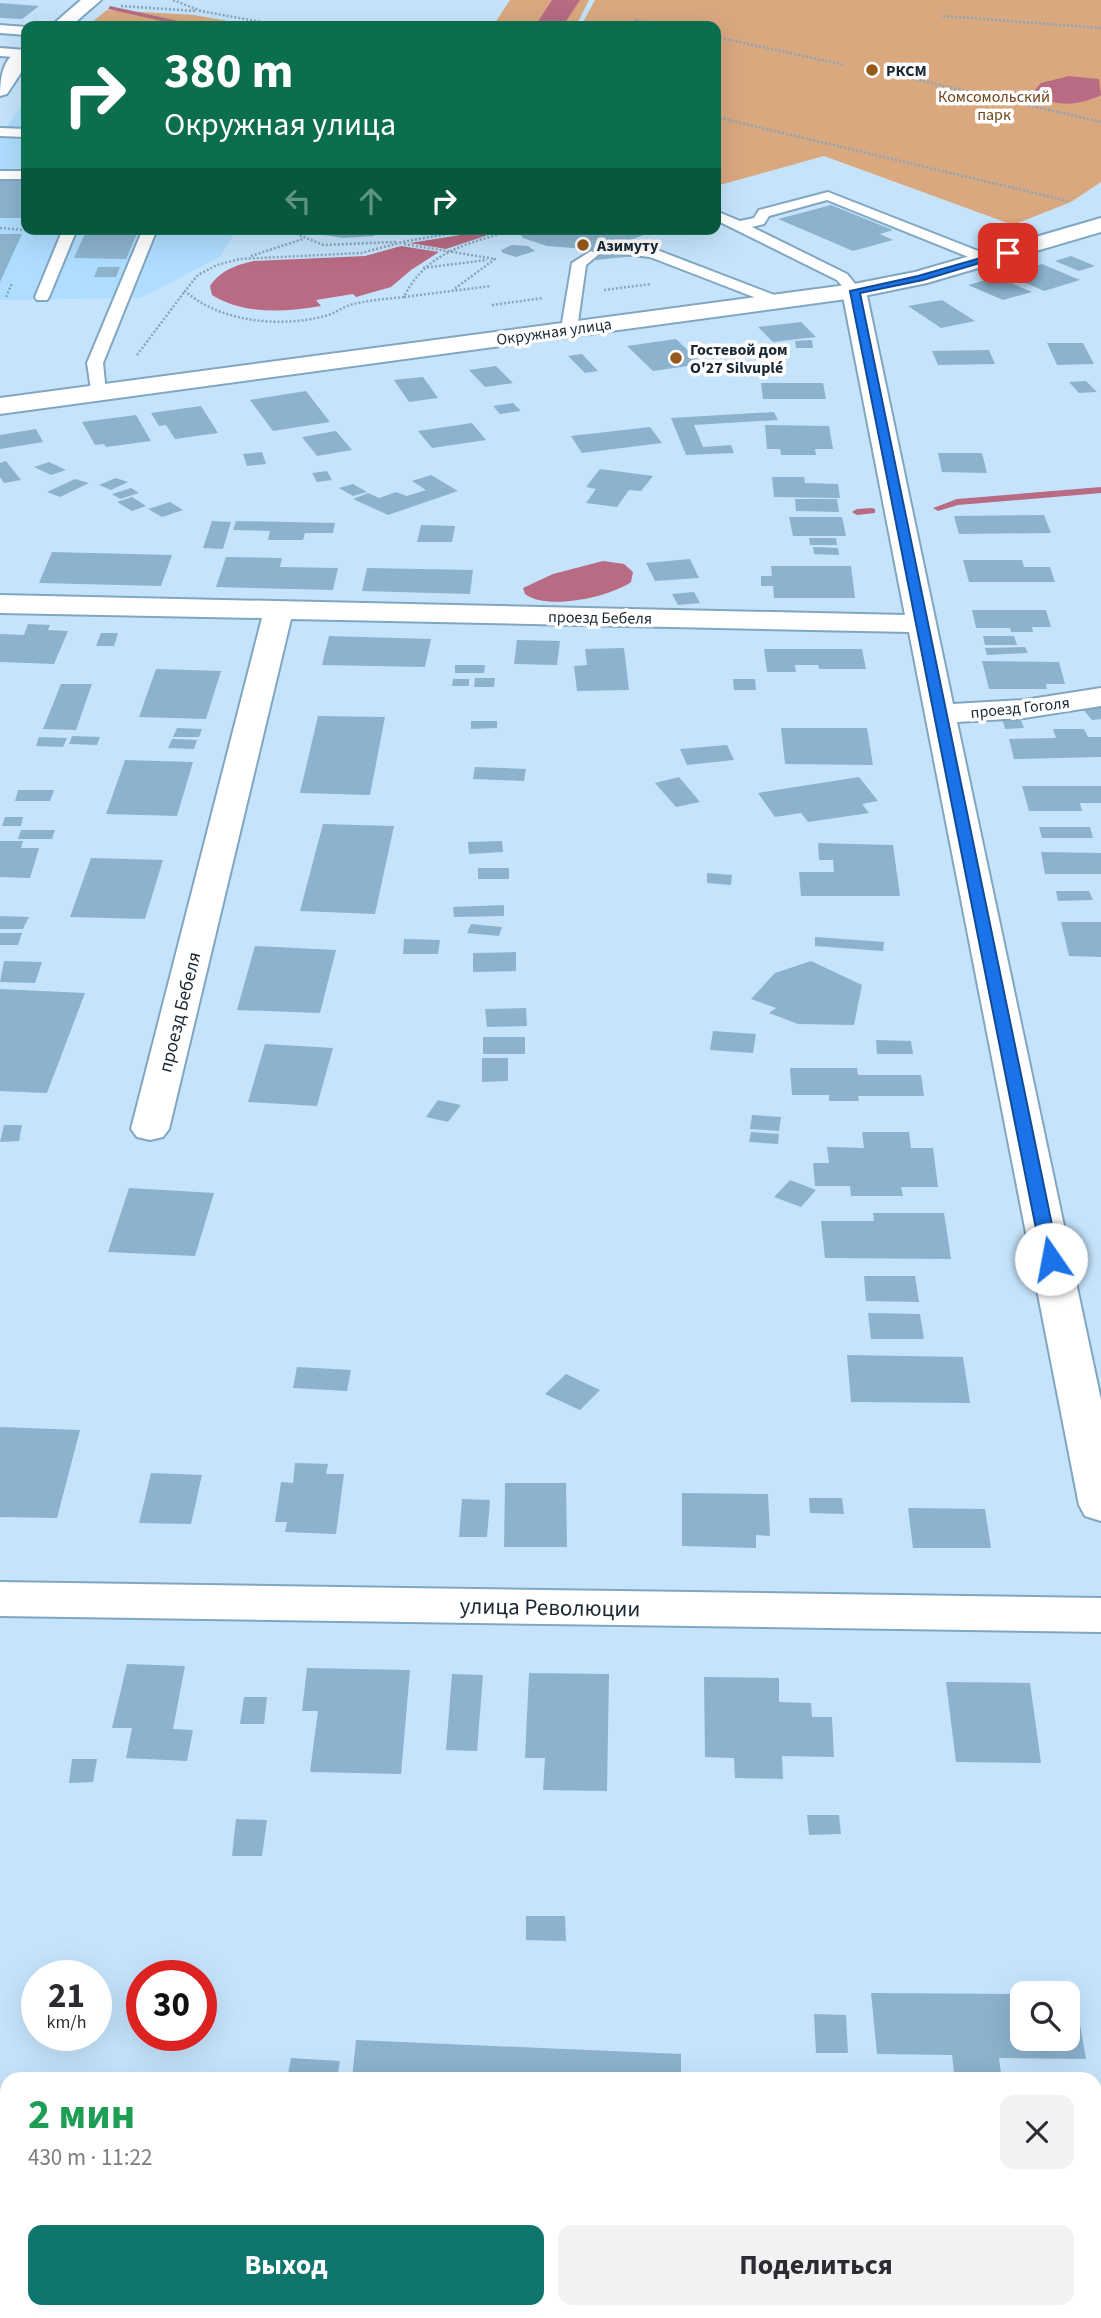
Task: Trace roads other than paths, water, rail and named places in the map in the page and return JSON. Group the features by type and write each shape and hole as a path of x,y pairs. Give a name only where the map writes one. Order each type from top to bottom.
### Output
{"street":[{"path":"66,21 92,0"},
{"path":"0,90 6,69 21,58"},
{"name":"Окружная улица","path":"0,406 855,291 919,278 1101,225"},
{"path":"855,291 1101,1505"},
{"name":"проезд Бебеля","path":"0,604 921,624"},
{"name":"проезд Бебеля","path":"150,1129 279,610"},
{"name":"проезд Гоголя","path":"939,714 1024,709 1101,697"},
{"name":"улица Революции","path":"0,1600 1101,1615"}],"lane":[{"path":"0,29 21,31"},
{"path":"0,52 21,54"},
{"path":"0,132 21,133"},
{"path":"0,175 21,175"},
{"path":"738,226 759,221 764,213 828,196 986,259"},
{"path":"721,218 842,277 855,291"},
{"path":"42,298 68,235"},
{"path":"97,393 94,363 147,235"},
{"path":"628,251 652,253 777,301"},
{"path":"569,329 579,262 591,255"}],"waterway":[{"path":"110,8 169,21"},
{"path":"938,508 957,502 1101,490"},
{"path":"857,512 872,511"}],"place":[{"name":"РКСМ","path":"872,70"},
{"name":"Азимуту","path":"583,245"},
{"name":"Гостевой дом O'27 Silvuplé","path":"676,358"}],"park label":[{"name":"Комсомольский парк","path":"994,105"}]}
